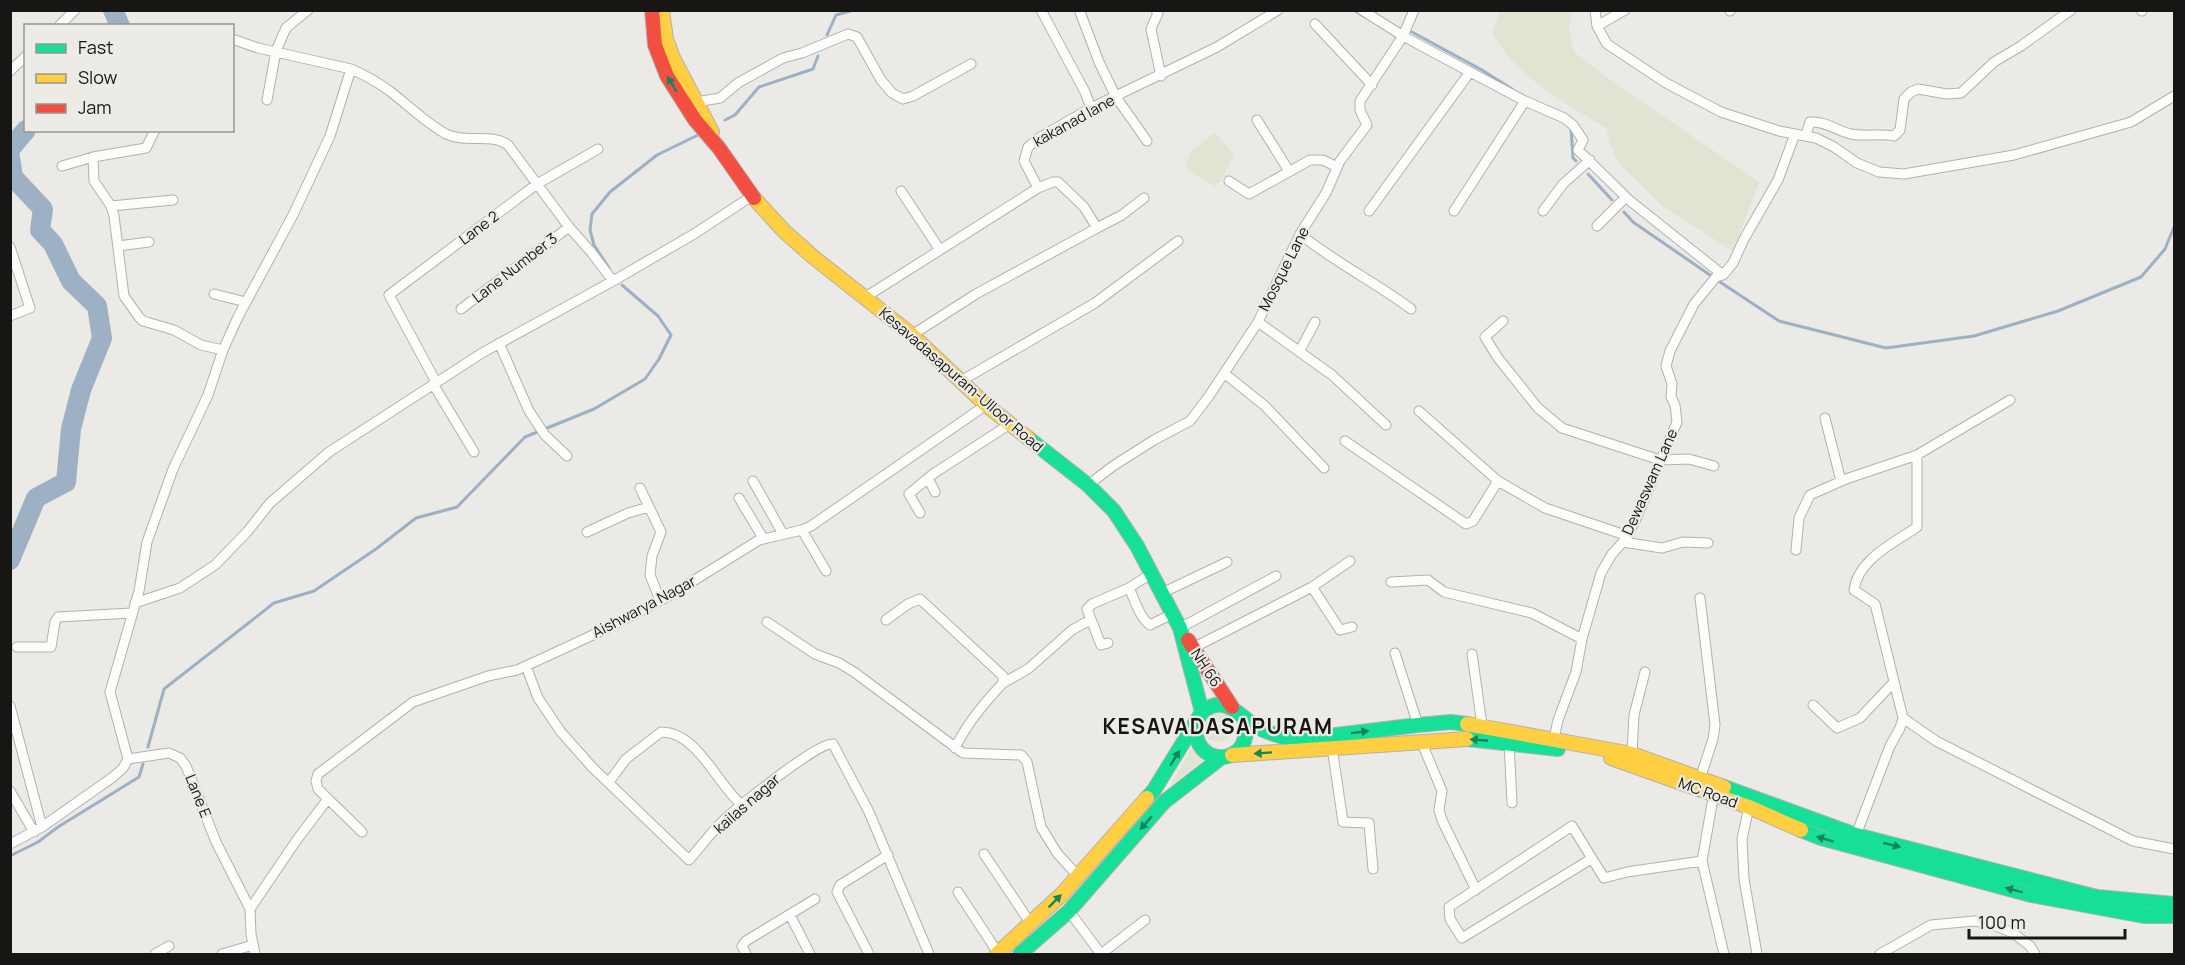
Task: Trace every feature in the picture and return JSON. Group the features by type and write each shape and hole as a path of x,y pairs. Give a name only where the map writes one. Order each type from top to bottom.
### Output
{"main road":[{"name":"Kesavadasapuram-Ulloor Road","path":"651,10 655,45 667,75 694,120 719,148 752,196 784,231 912,335 986,405 1088,485 1114,511 1152,573 1180,628"},
{"name":"Kesavadasapuram-Ulloor Road","path":"663,10 666,39 673,58 719,148"},
{"name":"NH 66","path":"1180,628 1232,707 1244,718"},
{"path":"1180,628 1198,718 1196,741 1206,753 1227,756"},
{"name":"NH 66","path":"1198,718 1216,705 1232,707"},
{"path":"997,954 1031,924 1078,876 1154,790 1198,718"},
{"path":"1020,954 1070,911 1164,802 1241,748 1246,737 1244,718"},
{"name":"MC Road","path":"1244,718 1267,731 1295,740 1451,722 1482,725 1609,757 1856,836 2097,897 2175,904"},
{"name":"MC Road","path":"1227,756 1466,739 1509,743 1553,743 1632,754 1700,778 1749,807 1821,838 2031,895 2144,916 2175,916"},
{"path":"1154,790 1164,802"}],"street":[{"path":"267,100 276,51 286,27 308,10"},
{"path":"1041,10 1085,92 1091,108"},
{"path":"1161,76 1151,29 1157,12 1168,10"},
{"path":"1362,10 1403,36 1470,72 1525,101 1564,118 1573,125 1583,140 1578,150 1626,197 1723,275"},
{"name":"Mosque Lane","path":"1088,485 1155,440 1190,421 1224,373 1258,322 1300,234 1326,193 1337,167 1367,125 1360,110 1360,101 1403,36 1414,10"},
{"path":"1595,10 1597,26 1607,44 1666,83 1721,112 1779,131 1816,138 1857,163 1879,172 1904,174 2014,154 2114,129 2131,122 2175,96"},
{"path":"1597,26 1625,10"},
{"path":"1806,135 1810,122 1814,122 1829,124 1849,134 1894,136 1900,130 1904,99 1911,92 1918,89 1947,94 1961,93 1994,62 2021,46 2071,10"},
{"path":"61,24 73,11"},
{"name":"kakanad lane","path":"1038,188 1024,160 1028,147 1039,138 1091,108 1161,76 1247,31 1277,11"},
{"path":"1080,12 1099,62 1116,97 1147,141"},
{"path":"1315,24 1372,85"},
{"path":"696,102 720,98 738,83 783,58 802,53 848,34 857,37 881,80 892,93 903,99 913,96 971,64"},
{"path":"234,40 258,48 351,69 389,91 432,125 461,140 499,139 508,145 569,227 613,281"},
{"path":"10,71 24,58"},
{"path":"10,844 38,830 113,777 123,768 128,759 110,692 134,608 147,542 169,479 208,395 223,350 293,215 330,136 351,69"},
{"path":"1369,211 1470,72"},
{"path":"1454,211 1525,101"},
{"path":"1257,120 1289,171"},
{"path":"62,166 93,157 146,148 154,132"},
{"name":"Dewaswam Lane","path":"1553,743 1558,720 1576,672 1582,639 1601,573 1612,554 1625,539 1677,423 1675,405 1671,397 1672,384 1666,366 1670,351 1694,304 1716,278 1723,275 1733,263 1778,180 1795,134"},
{"name":"Lane 2","path":"435,383 389,295 537,183 598,149"},
{"path":"93,157 94,182 111,206 124,296 138,317 174,330 201,345 223,350"},
{"path":"1229,181 1249,194 1310,160 1323,160 1337,167"},
{"path":"1544,211 1563,184 1590,160"},
{"path":"864,298 1038,188 1053,182 1059,182 1084,207 1097,228"},
{"path":"901,191 940,250"},
{"path":"17,647 51,647 58,617 134,608 180,588 215,565 247,532 270,503 329,452 499,343 694,234 752,196"},
{"path":"1597,226 1626,197"},
{"path":"912,335 976,294 1122,215 1144,198"},
{"path":"111,206 173,200"},
{"name":"Lane Number 3","path":"461,309 569,227"},
{"path":"1300,234 1313,245 1411,309"},
{"path":"961,381 1095,303 1178,241"},
{"path":"118,246 148,242"},
{"path":"10,247 30,308 10,316"},
{"path":"214,294 246,302"},
{"path":"1503,321 1485,337 1498,358 1538,408 1562,428 1660,460 1689,459 1714,466"},
{"path":"1258,322 1332,375 1386,424"},
{"path":"1300,350 1315,322"},
{"path":"499,343 529,411 544,435 567,456"},
{"path":"1224,373 1270,411 1324,468"},
{"path":"435,383 474,452"},
{"path":"1796,550 1799,518 1810,495 1917,455 2010,400"},
{"name":"Aishwarya Nagar","path":"327,800 318,789 316,781 318,774 413,702 526,666 610,627 660,600 763,538 811,526 986,405"},
{"path":"1419,411 1498,481 1545,508 1625,539 1662,548 1683,542 1708,543"},
{"path":"1825,418 1841,482"},
{"path":"920,513 909,494 928,478 1010,424"},
{"path":"1345,441 1466,524 1473,521 1498,481"},
{"path":"1856,836 1903,718 1875,604 1854,590 1855,578 1873,558 1917,527 1917,455"},
{"path":"928,478 935,492"},
{"path":"753,481 783,534"},
{"path":"639,488 661,532 652,556 650,575 660,600"},
{"path":"739,498 763,538"},
{"path":"587,532 628,513 649,507"},
{"path":"801,530 826,571"},
{"path":"1193,648 1312,587 1350,561"},
{"path":"1162,593 1227,562"},
{"path":"1108,643 1101,645 1090,620 1088,609 1092,604 1129,588 1152,573"},
{"path":"1180,628 1276,576"},
{"path":"1391,582 1428,579 1444,592 1532,613 1582,639"},
{"path":"1312,587 1340,630 1352,627"},
{"path":"1129,588 1141,614 1150,625 1173,612"},
{"path":"1700,598 1703,634 1713,692 1715,725 1713,739 1700,778"},
{"path":"886,620 908,604 920,599 1003,676 1003,683"},
{"path":"955,748 979,708 1003,683 1028,669 1072,630 1090,620"},
{"path":"767,622 815,654 854,672 963,753 1022,754 1028,762 1041,827 1057,853 1078,876"},
{"path":"1395,653 1418,725"},
{"path":"1472,654 1482,725"},
{"name":"kailas nagar","path":"526,666 538,698 561,732 592,767 689,860 724,819 801,759 824,745 831,744 869,812 929,954"},
{"path":"1632,754 1634,715 1645,672"},
{"path":"1813,705 1837,728 1860,718 1893,683"},
{"path":"10,706 38,830"},
{"path":"1903,718 1936,741 2133,841 2175,849"},
{"path":"609,782 626,759 661,732 667,732 692,745 742,805"},
{"path":"1421,741 1442,792 1439,810 1442,820 1476,890"},
{"path":"1509,743 1512,803"},
{"path":"1332,747 1343,822 1369,824 1373,869"},
{"name":"Lane E","path":"128,759 169,753 183,761 216,842 250,909 250,934 254,950"},
{"path":"1717,790 1712,804 1702,861 1724,954"},
{"path":"10,791 38,830"},
{"path":"250,909 296,840 327,800 362,832"},
{"path":"1749,807 1743,839 1744,879 1757,954"},
{"path":"1591,859 1462,938 1450,919 1449,907 1572,826 1604,878 1627,872 1702,861"},
{"path":"984,854 1031,924"},
{"path":"869,954 837,892 840,885 888,855"},
{"path":"958,892 997,954"},
{"path":"746,954 742,946 746,941 815,899"},
{"path":"1070,911 1101,954 1144,920"},
{"path":"790,915 810,954"},
{"path":"1880,954 1931,926 1974,921 1991,924 2013,933 2030,946 2035,954"},
{"path":"155,954 169,946"},
{"path":"222,954 254,950"}],"green space":[{"path":"1500,11 1573,11 1569,28 1574,52 1613,82 1759,182 1733,251 1664,207 1619,164 1609,142 1607,129 1543,88 1514,62 1492,32"},
{"path":"1215,133 1234,154 1221,181 1215,186 1185,167 1190,152"},
{"path":"1218,712 1229,716 1233,727 1229,738 1218,742 1207,738 1203,727 1207,716"},
{"path":"1191,749 1203,760 1170,786"}],"waterway":[{"path":"113,10 119,24"},
{"path":"827,35 836,15 854,10"},
{"path":"1354,10 1365,17"},
{"path":"1412,32 1512,89"},
{"path":"725,120 735,115 759,87 813,69 818,56"},
{"path":"1571,128 1573,158 1576,161"},
{"path":"10,149 24,132"},
{"path":"609,268 594,245 590,230 592,214 610,192 657,155 698,135"},
{"path":"10,157 13,177 43,209 40,230 53,244 71,281 97,306 102,338 81,390 71,429 66,482 36,498 10,560"},
{"path":"1588,174 1612,200"},
{"path":"1624,212 1633,222 1710,275"},
{"path":"1720,282 1779,321 1886,348 1974,336 2058,311 2141,277 2165,249 2174,227"},
{"path":"148,747 164,689 274,603 314,591 376,549 416,518 457,507 525,437 594,409 645,379 659,359 671,335 658,316 622,285"},
{"path":"10,856 38,842 139,777 143,764"}],"traffic: fast":[{"path":"1028,438 1088,485 1114,511 1137,546 1180,628 1202,712"},
{"path":"1147,798 1202,712 1218,705 1232,709 1263,730 1295,740 1418,725 1451,722 1467,724"},
{"path":"1195,725 1196,737 1202,749 1210,755 1229,756 1243,743 1246,732 1244,718"},
{"path":"1467,739 1558,749"},
{"path":"1020,954 1069,911 1164,802 1222,757"},
{"path":"1724,787 1856,835 2097,897 2174,904"},
{"path":"1801,830 1821,838 2031,895 2144,916 2174,916"}],"traffic: slow":[{"path":"662,10 666,39 673,58 712,132"},
{"path":"754,198 784,231 812,256 912,335 986,405 1028,438"},
{"path":"1467,724 1632,754 1724,787"},
{"path":"1232,755 1467,739"},
{"path":"1611,758 1749,807 1801,830"},
{"path":"997,954 1062,894 1147,798"}],"traffic: jam":[{"path":"652,10 655,45 667,76 695,120 719,148 754,198"},
{"path":"1188,640 1232,707"}],"district":[{"name":"KESAVADASAPURAM","path":"1218,727"}]}
